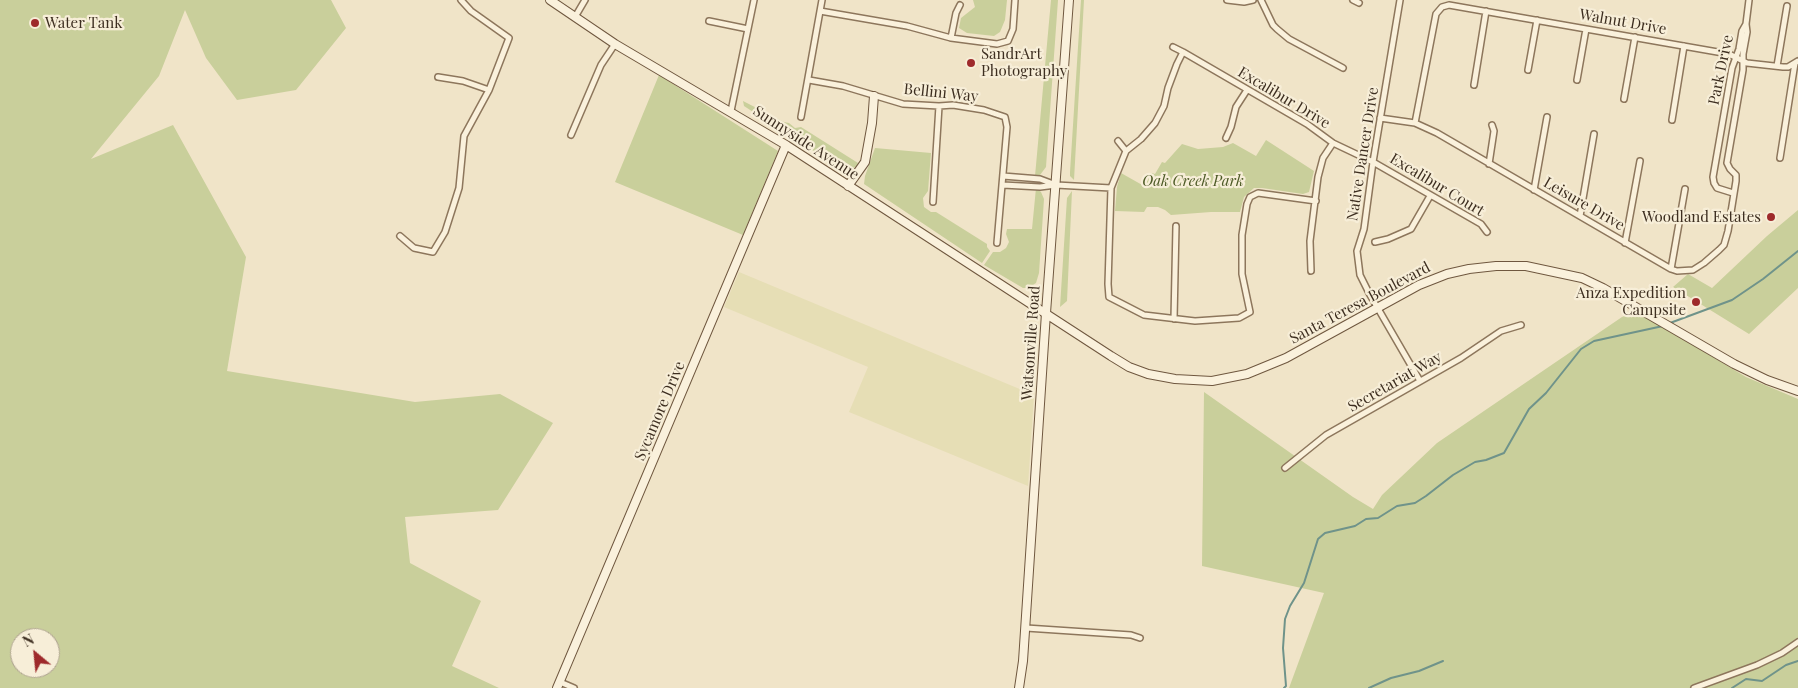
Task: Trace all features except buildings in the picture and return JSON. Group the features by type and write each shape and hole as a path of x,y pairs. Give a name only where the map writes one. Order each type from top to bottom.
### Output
{"main road":[{"name":"Sunnyside Avenue","path":"550,0 615,44 732,111 786,145 1046,313"},
{"name":"Watsonville Road","path":"1019,688 1026,628 1046,313 1069,0"},
{"path":"848,186 864,162 872,123 874,96"},
{"name":"Sycamore Drive","path":"559,685 786,145"},
{"name":"Santa Teresa Boulevard","path":"1046,313 1078,336 1129,367 1148,374 1175,379 1212,381 1247,374 1286,358 1419,285 1447,274 1496,266 1526,266 1582,278 1603,288 1734,364 1767,380 1798,391"}],"street":[{"path":"400,236 414,248 433,252 444,232 459,188 464,136 490,90 509,38 471,10 461,0"},
{"path":"575,17 585,0"},
{"path":"732,111 754,0"},
{"path":"802,117 822,0"},
{"path":"820,11 908,26 951,38 997,44 1008,41 1012,30 1016,0"},
{"path":"1228,0 1244,2 1252,0"},
{"path":"1261,0 1273,24 1289,39 1343,68"},
{"path":"1353,0 1359,3"},
{"name":"Native Dancer Drive","path":"1400,0 1373,162 1364,229 1357,251 1360,275 1420,381"},
{"path":"1746,24 1749,0"},
{"path":"951,38 956,13 960,5"},
{"name":"Walnut Drive","path":"1415,123 1436,14 1442,7 1449,5 1729,54 1746,63 1788,67 1797,62"},
{"path":"1777,66 1786,6"},
{"path":"1474,85 1486,11"},
{"path":"1528,70 1537,20"},
{"path":"708,21 748,29"},
{"name":"Park Drive","path":"1746,24 1747,32 1743,54 1744,70 1727,163 1736,175 1733,193 1717,188 1713,177 1732,68 1742,31 1746,24"},
{"path":"1578,80 1586,29"},
{"path":"1624,99 1635,37"},
{"path":"570,135 601,65 615,44"},
{"path":"1672,120 1684,46"},
{"name":"Excalibur Drive","path":"1173,47 1307,124 1333,143 1373,162"},
{"path":"1183,52 1168,88 1164,106 1155,123 1141,139 1126,151 1111,188 1109,297 1144,315 1195,321 1239,318 1250,312 1242,274 1242,235 1250,197 1258,193 1316,201"},
{"path":"1780,158 1797,62"},
{"path":"438,77 463,81 490,90"},
{"name":"Bellini Way","path":"809,80 843,86 903,104 953,105 984,110 1006,117 1003,184 997,243"},
{"path":"1226,138 1232,127 1236,107 1247,90"},
{"path":"933,202 939,106"},
{"path":"1534,190 1547,117"},
{"name":"Leisure Drive","path":"1380,118 1415,123 1437,133 1671,269"},
{"path":"1489,164 1494,131 1492,125"},
{"path":"1580,216 1594,134"},
{"path":"1118,141 1126,151"},
{"path":"1311,271 1310,241 1318,177 1323,158 1333,143"},
{"path":"1625,243 1640,161"},
{"name":"Excalibur Court","path":"1373,162 1481,224 1486,232"},
{"path":"1003,176 1040,179 1056,185"},
{"path":"1003,184 1040,187 1056,185 1111,188"},
{"path":"1685,188 1671,269 1677,271 1693,270 1724,245 1728,231 1733,193"},
{"path":"1375,242 1388,239 1411,229 1430,196"},
{"path":"1174,319 1176,226"},
{"name":"Secretariat Way","path":"1285,468 1326,435 1462,358 1501,331 1521,325"},
{"path":"1026,628 1119,634 1140,638"},
{"path":"1694,688 1757,665 1782,653 1798,642"},
{"path":"559,685 574,688"}],"shaded area":[{"path":"739,272 1034,395 1028,486 849,412 868,367 724,307"}],"green space":[{"path":"0,0 331,0 346,28 296,90 237,100 206,58 185,10 159,76 91,159 173,125 246,257 227,371 415,402 500,394 553,423 498,510 405,517 410,563 481,601 452,666 499,688 0,688"},
{"path":"973,0 1007,0 1005,20 1000,32 994,36 967,33 959,28 961,18 975,7"},
{"path":"1051,0 1058,0 1046,167 1040,175 1035,176"},
{"path":"1081,0 1084,0 1074,180 1070,176 1070,172"},
{"path":"659,75 778,151 743,235 615,182"},
{"path":"743,101 789,123 795,128 801,127 858,163 857,166 849,171 843,171 744,106"},
{"name":"Oak Creek Park","path":"1266,140 1314,171 1309,192 1303,194 1254,188 1244,197 1240,212 1171,215 1158,207 1147,207 1144,212 1115,211 1117,187 1121,173 1144,186 1152,173 1155,174 1162,162 1165,163 1182,144 1198,149 1223,147 1233,143 1256,156"},
{"path":"875,148 931,153 928,191 923,198 924,207 931,212 936,212 987,244 990,251 982,263 864,184"},
{"path":"1036,188 1041,192 1044,199 1039,273 1036,283 1028,288 1023,288 984,265 993,252 1000,252 1006,248 1009,242 1006,234 1007,229 1032,229"},
{"path":"1072,191 1067,301 1060,307 1067,198"},
{"path":"1798,210 1798,288 1749,334 1673,287 1688,274 1712,288 1767,236"},
{"path":"1634,312 1651,320 1746,377 1798,399 1798,688 1289,688 1324,593 1202,566 1204,392 1353,497 1373,509 1382,495 1437,443 1622,317"}],"waterway":[{"path":"1670,323 1732,300 1763,279 1798,251"},
{"path":"1284,688 1286,686 1283,648 1285,619 1290,606 1304,583 1318,539 1325,533 1355,526 1366,519 1378,518 1397,506 1415,503 1453,475 1475,462 1504,453 1529,409 1546,393 1581,349 1594,341 1663,326"},
{"path":"1369,688 1391,678 1419,671 1443,661"},
{"path":"1732,688 1746,679 1762,681 1786,665 1798,661"}],"place":[{"name":"Water Tank","path":"35,23"},
{"name":"SandrArt Photography","path":"971,63"},
{"name":"Woodland Estates","path":"1771,217"},
{"name":"Anza Expedition Campsite","path":"1696,302"}]}
